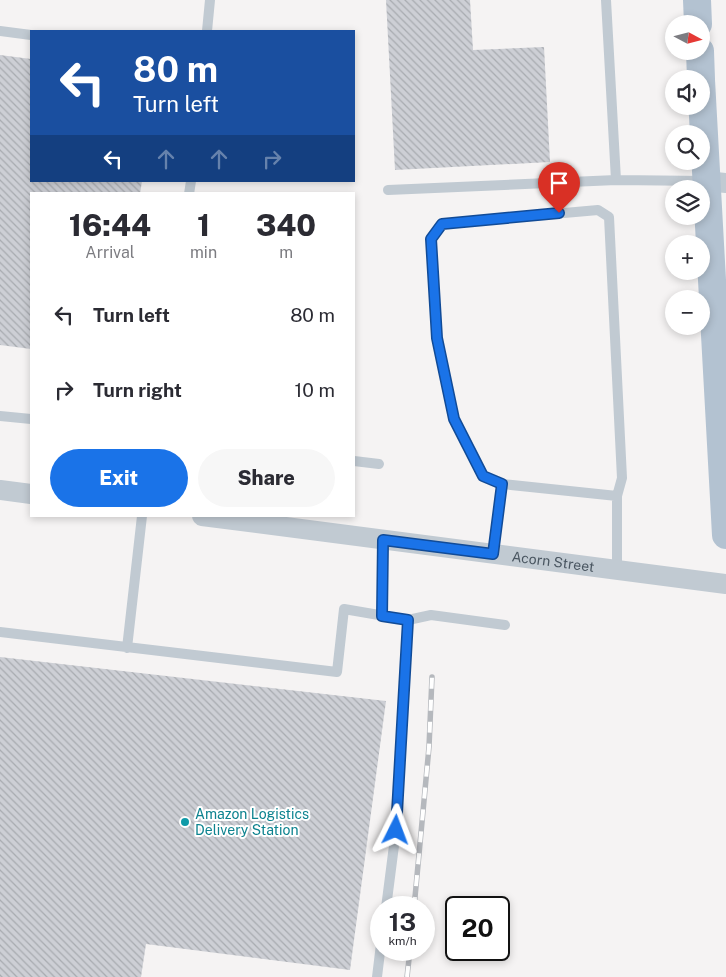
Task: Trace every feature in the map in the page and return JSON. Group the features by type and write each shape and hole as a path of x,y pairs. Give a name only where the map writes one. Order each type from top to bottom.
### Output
{"main road":[{"path":"697,0 698,15"},
{"path":"706,115 716,182 726,535"}],"street":[{"path":"0,490 30,494"},
{"name":"Acorn Street","path":"215,517 255,520 383,540 726,584"}],"lane":[{"path":"207,30 210,0"},
{"path":"606,0 616,180"},
{"path":"0,31 30,35"},
{"path":"388,190 616,180 716,182"},
{"path":"616,496 502,484 483,476 454,419 437,338 431,239 442,224 598,210 609,217 622,478 616,496 617,570"},
{"path":"0,416 30,420"},
{"path":"355,461 379,464"},
{"path":"493,554 502,484"},
{"path":"127,648 142,517"},
{"path":"382,616 383,540"},
{"path":"0,632 337,672 344,609 408,620 431,615 505,625"},
{"path":"388,896 396,830 408,620"},
{"path":"377,977 379,961"}],"building":[{"path":"386,0 470,0 473,50 544,47 550,162 395,170"},
{"path":"0,55 30,59 30,182 142,182 140,192 30,192 30,349 0,345"},
{"name":"Amazon Logistics Delivery Station","path":"0,657 386,701 350,970 146,944 141,977 0,977"}],"railway":[{"path":"415,896 429,747 432,677"},
{"path":"407,977 409,961"}],"place":[{"name":"Amazon Logistics Delivery Station","path":"185,822"}],"route":[{"path":"396,830 408,620 382,616 383,540 493,554 502,484 483,476 454,419 437,338 431,239 442,224 559,213"}]}
